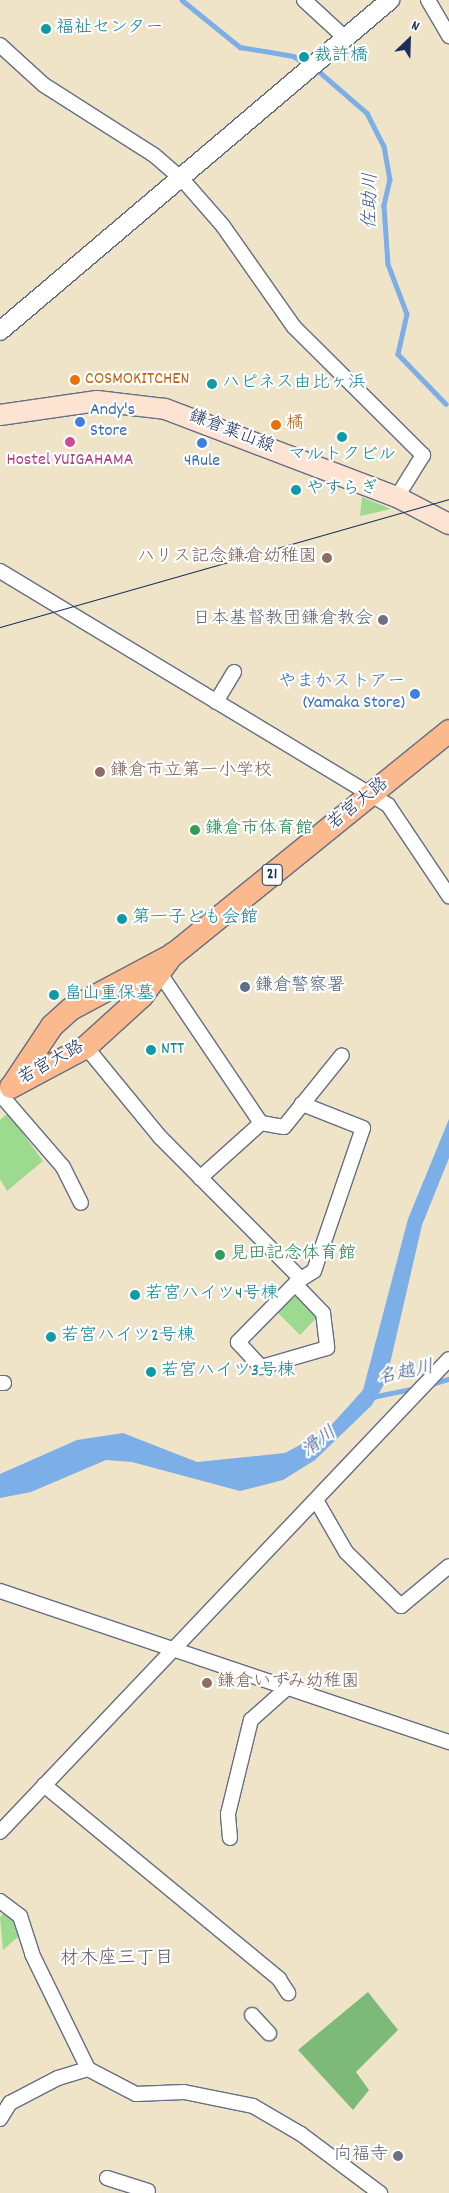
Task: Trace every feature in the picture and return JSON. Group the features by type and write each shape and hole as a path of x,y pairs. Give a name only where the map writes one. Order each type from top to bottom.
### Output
{"main road":[{"name":"鎌倉葉山線","path":"0,415 71,402 136,402 165,409 397,497 449,524"},
{"name":"若宮大路","path":"4,1092 52,1026 70,1009 174,954 370,797 449,731"},
{"name":"若宮大路","path":"4,1092 86,1047 160,975 174,954"}],"street":[{"path":"304,0 342,36"},
{"path":"0,330 182,179 302,74 342,36 390,0"},
{"path":"428,0 449,36"},
{"path":"0,45 44,85 154,155 182,179 228,232 294,327 423,455 397,497"},
{"path":"0,571 370,797 388,806 449,896"},
{"path":"216,702 234,672"},
{"path":"160,975 261,1123 284,1127 342,1055"},
{"path":"86,1047 160,1137 298,1282 323,1313 327,1348 261,1367 238,1342 298,1282 314,1271 363,1128 302,1104"},
{"path":"4,1092 63,1167 81,1203"},
{"path":"200,1178 261,1123"},
{"path":"0,1832 170,1650 449,1360"},
{"path":"316,1500 346,1552 401,1606 449,1566"},
{"path":"0,1592 449,1742"},
{"path":"230,1838 228,1814 251,1720 287,1688"},
{"path":"44,1785 279,1979 288,1993"},
{"path":"0,1901 20,1916 32,1954 88,2069 136,2094 184,2092 254,2106 301,2134 380,2193"},
{"path":"252,2015 269,2033"},
{"path":"0,2119 10,2103 58,2078 88,2069"},
{"path":"107,2178 148,2191"}],"green space":[{"path":"362,497 391,509 360,516"},
{"path":"8,1113 43,1161 7,1191 0,1179 0,1120"},
{"path":"298,1294 319,1315 300,1335 277,1312"},
{"path":"5,1912 15,1920 20,1935 3,1950 0,1917"},
{"path":"368,1992 398,2030 356,2072 369,2090 353,2110 298,2050"}],"water":[{"name":"滑川","path":"449,1119 449,1158 422,1225 386,1381 372,1405 315,1460 283,1480 240,1491 132,1462 106,1460 31,1492 0,1498 0,1474 77,1440 123,1433 197,1462 285,1453 326,1431 363,1390 408,1219"}],"waterway":[{"name":"佐助川","path":"182,0 240,47 293,56 308,65"},
{"name":"佐助川","path":"315,68 367,113 384,146 390,179 384,206 388,264 407,314 398,354 446,404"},
{"name":"名越川","path":"431,1384 449,1379"},
{"name":"名越川","path":"372,1397 416,1388"}],"tram line":[{"path":"0,627 449,499"}],"place":[{"name":"福祉センター","path":"46,29"},
{"name":"裁許橋","path":"304,57"},
{"name":"COSMOKITCHEN","path":"75,380"},
{"name":"ハピネス由比ヶ浜","path":"212,384"},
{"name":"Andy's Store","path":"80,422"},
{"name":"橘","path":"276,425"},
{"name":"マルトクビル","path":"342,437"},
{"name":"Hostel YUIGAHAMA","path":"70,442"},
{"name":"4Rule","path":"202,443"},
{"name":"やすらぎ","path":"296,490"},
{"name":"ハリス記念鎌倉幼稚園","path":"327,558"},
{"name":"日本基督教団鎌倉教会","path":"383,620"},
{"name":"やまかストアー (Yamaka Store)","path":"415,694"},
{"name":"鎌倉市立第一小学校","path":"100,772"},
{"name":"鎌倉市体育館","path":"195,830"},
{"name":"第一子ども会館","path":"122,919"},
{"name":"鎌倉警察署","path":"245,987"},
{"name":"畠山重保墓","path":"54,995"},
{"name":"NTT","path":"151,1050"},
{"name":"見田記念体育館","path":"220,1255"},
{"name":"若宮ハイツ4号棟","path":"135,1295"},
{"name":"若宮ハイツ2号棟","path":"51,1337"},
{"name":"若宮ハイツ3号棟","path":"151,1372"},
{"name":"鎌倉いずみ幼稚園","path":"207,1683"},
{"name":"向福寺","path":"398,2156"}],"district":[{"name":"材木座三丁目","path":"117,1960"}]}
